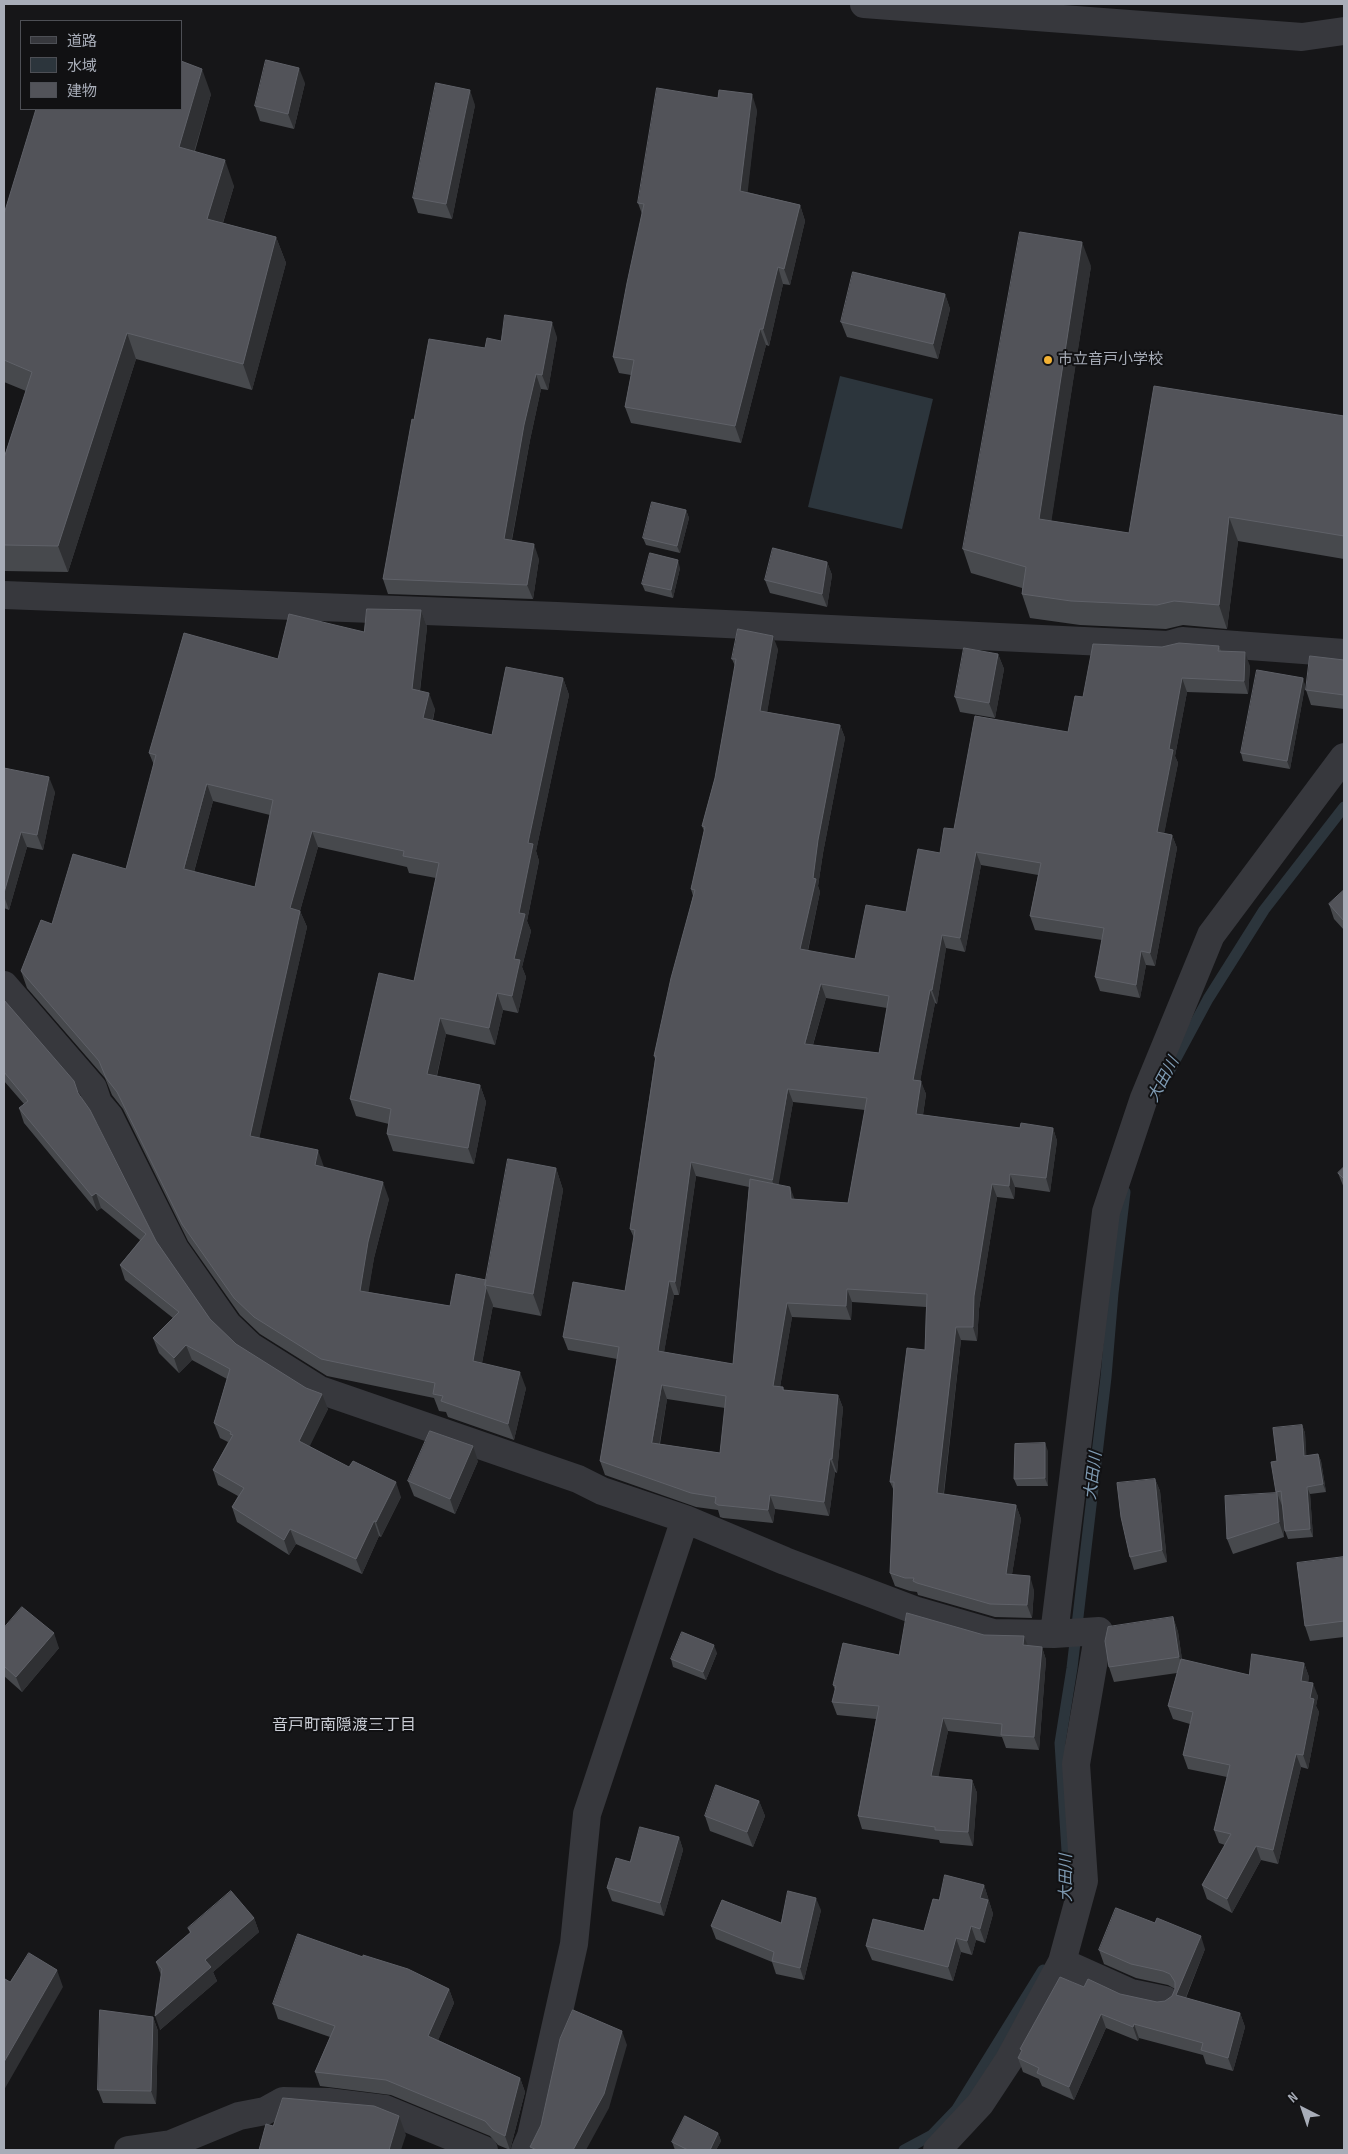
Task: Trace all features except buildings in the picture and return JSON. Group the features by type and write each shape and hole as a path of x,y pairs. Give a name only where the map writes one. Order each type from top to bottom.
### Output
{"street":[{"path":"864,4 1302,37 1344,31"},
{"path":"4,595 566,617 1168,645 1182,641 1344,653"},
{"path":"1054,1634 1106,1212 1144,1098 1211,935 1344,757"},
{"path":"4,985 93,1088 98,1103 109,1116 175,1248 228,1325 250,1346 320,1390 578,1479 602,1491 685,1519 785,1561 917,1611 993,1633 1054,1634 1099,1631 1076,1764 1084,1881 1062,1962 1009,2060 980,2104 937,2150"},
{"path":"526,2150 531,2136 574,1944 588,1814 685,1519"},
{"path":"1062,1962 1131,1993 1165,2000"},
{"path":"128,2150 171,2144 239,2116 265,2111 283,2101 328,2102 385,2109 484,2150"}],"water":[{"path":"840,376 933,399 902,529 808,507"}],"waterway":[{"name":"大田川","path":"1165,1079 1208,999 1264,910 1344,807"},
{"name":"大田川","path":"1070,1897 1060,1743 1072,1668 1106,1377 1113,1293 1125,1192"},
{"name":"大田川","path":"904,2150 932,2135 957,2109 1043,1970"}],"place":[{"name":"市立音戸小学校","path":"1048,360"}],"district":[{"name":"音戸町南隠渡三丁目","path":"344,1726"}]}
